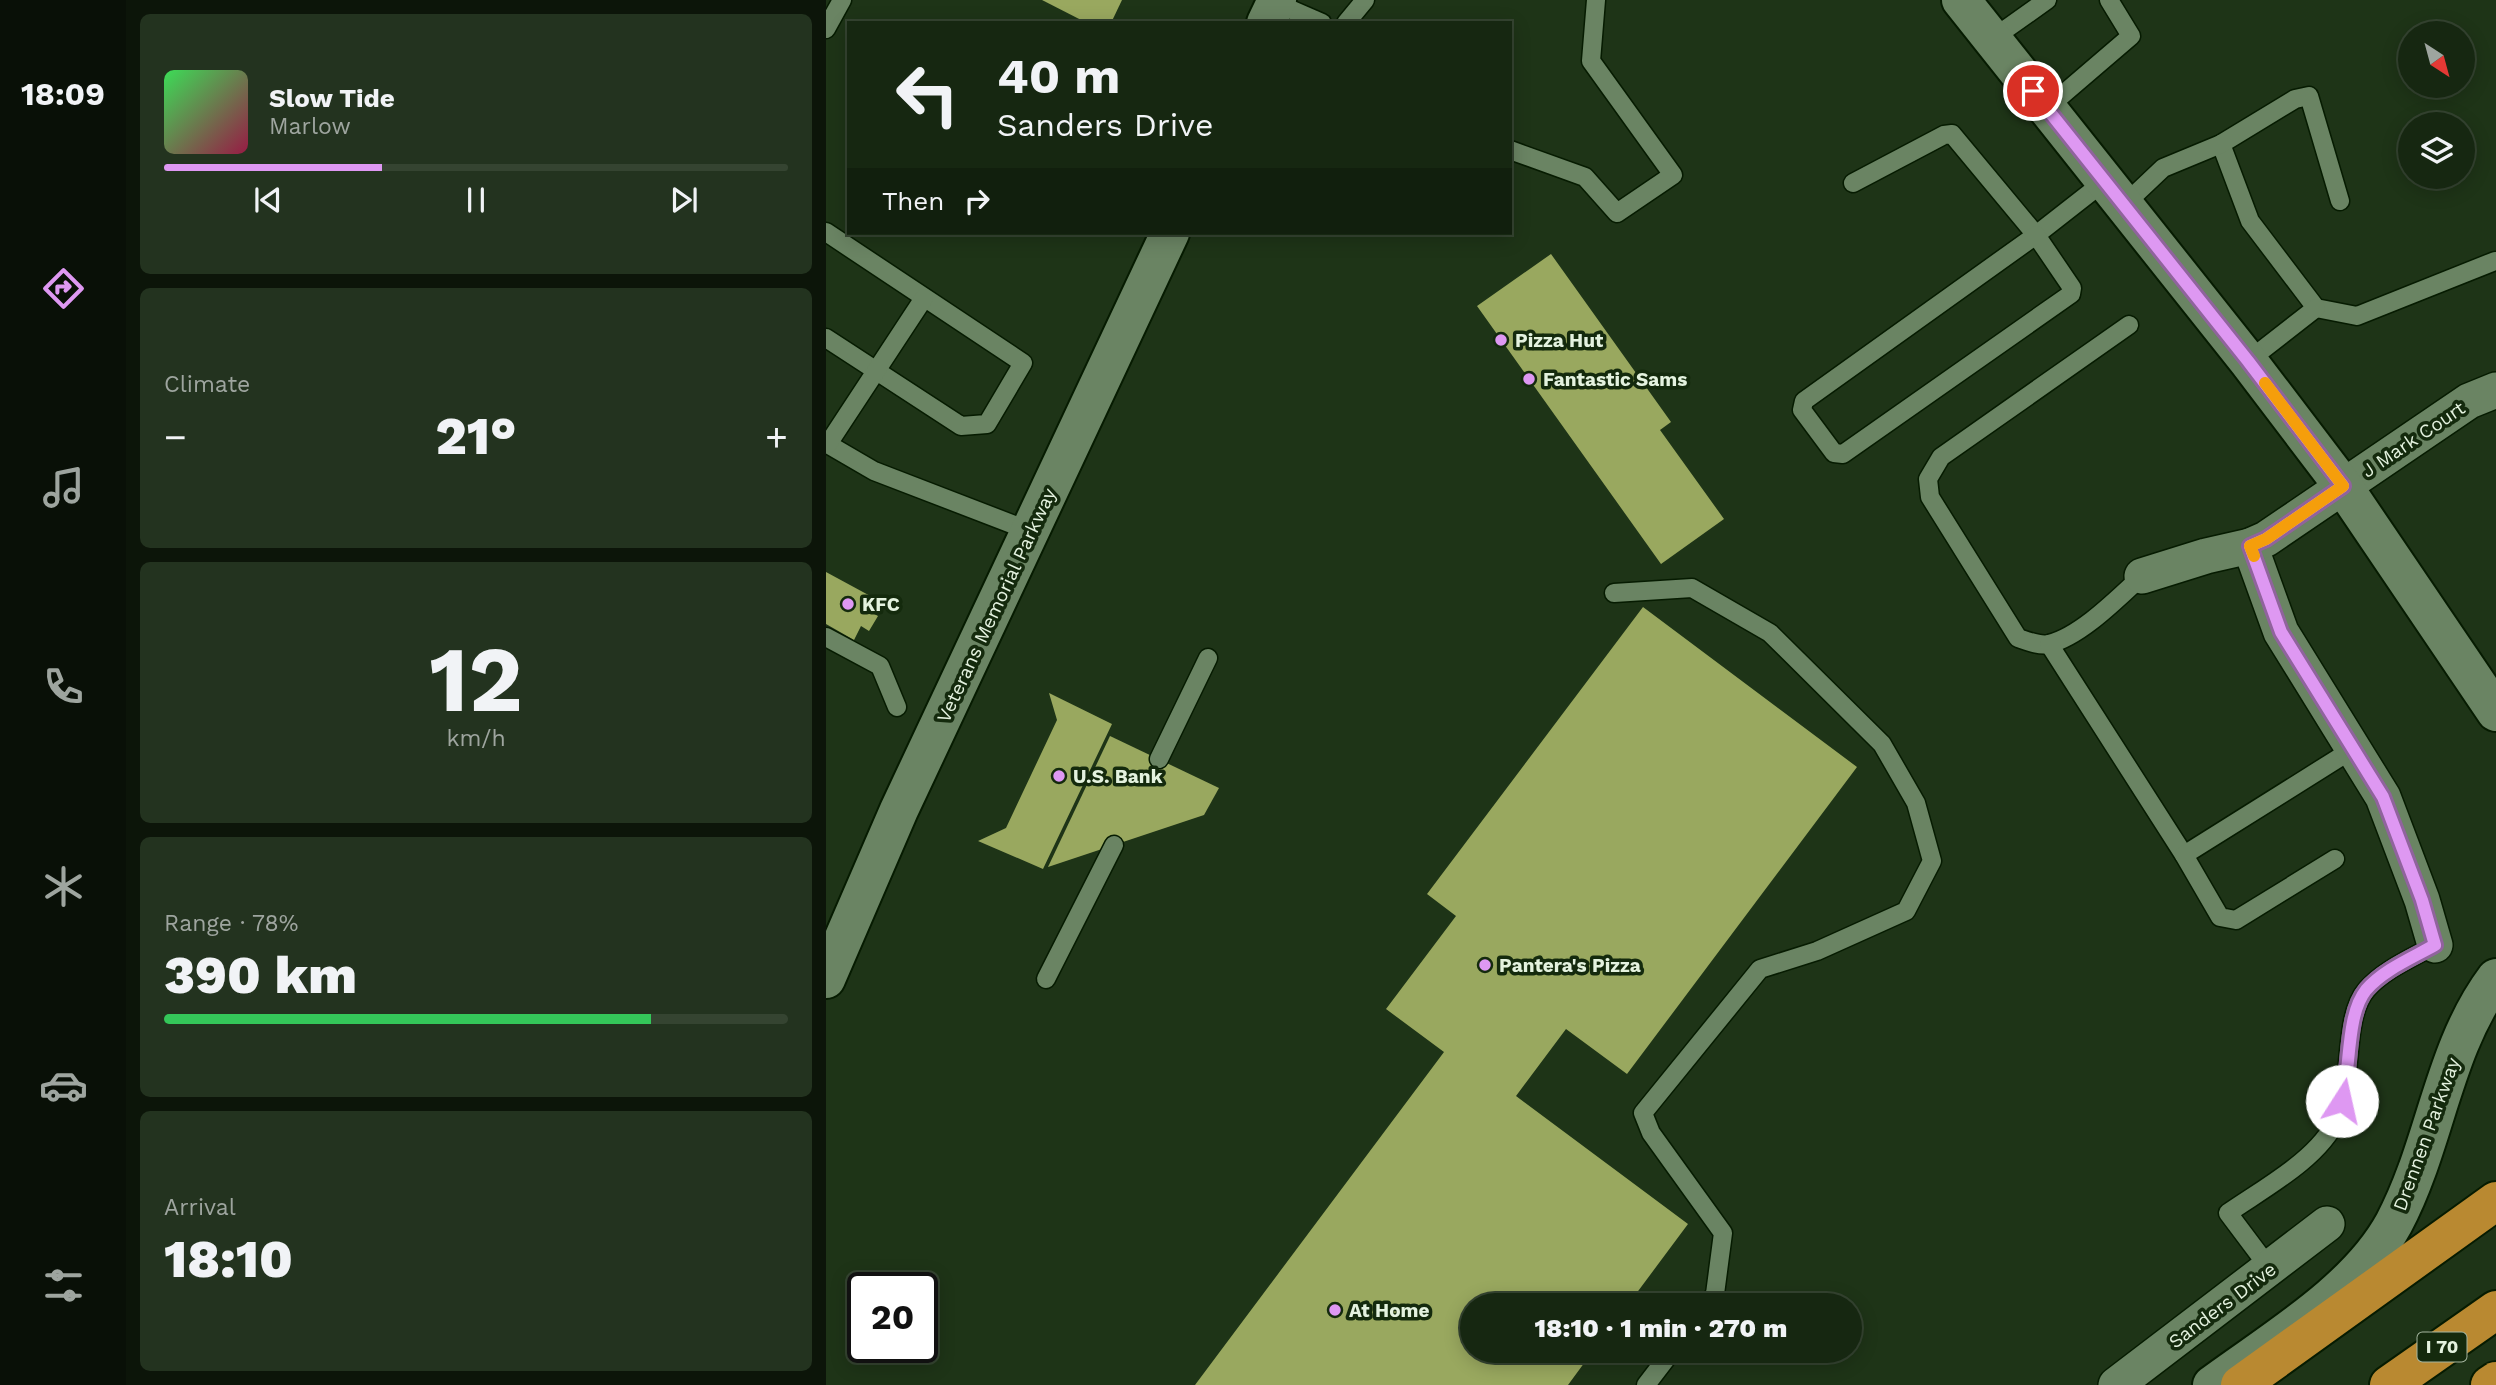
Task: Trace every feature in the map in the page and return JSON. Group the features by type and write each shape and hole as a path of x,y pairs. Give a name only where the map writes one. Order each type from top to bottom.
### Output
{"highway":[{"path":"2239,1385 2496,1201"},
{"name":"I 70","path":"2389,1385 2496,1310"},
{"path":"2490,1385 2496,1381"}],"street":[{"path":"1961,0 2248,361 2343,486 2496,712"},
{"name":"Veterans Memorial Parkway","path":"826,979 842,911 899,810 1169,235"},
{"name":"J Mark Court","path":"2142,576 2206,556 2250,546 2266,539 2469,401 2496,390"},
{"path":"2250,546 2281,632 2383,797 2422,900 2435,945"},
{"name":"Drennen Parkway","path":"2212,1385 2330,1298 2373,1255 2394,1224 2416,1174 2456,1051 2490,988"},
{"name":"Sanders Drive","path":"2116,1385 2327,1224"}],"lane":[{"path":"826,29 842,0"},
{"path":"1348,21 1365,0"},
{"path":"1512,151 1585,177 1617,213 1672,174 1591,61 1596,0"},
{"path":"1992,39 2048,0"},
{"path":"2047,108 2130,36 2109,0"},
{"path":"1273,9 1315,21"},
{"path":"1853,183 1944,135 1952,134 2036,235 2072,288 2071,294 1843,454 1834,453 1802,410 1804,401 2036,235 2163,168 2221,144 2295,99 2309,96 2340,201"},
{"path":"2221,144 2250,221 2316,308 2357,316 2495,261"},
{"path":"826,232 1023,363 988,424 961,426 826,338"},
{"path":"925,298 827,444 874,471 1030,531"},
{"path":"2248,361 2316,308"},
{"path":"2129,325 1941,457 1928,478 1930,497 2018,638 2049,644 2079,630 2142,576"},
{"path":"1614,593 1692,588 1770,633 1882,744 1916,803 1932,861 1906,911 1817,951 1760,969 1643,1113 1651,1133 1723,1233 1715,1293"},
{"path":"826,637 880,666 897,707"},
{"path":"2049,644 2184,855 2220,917 2236,920 2335,859"},
{"path":"1158,759 1208,658"},
{"path":"2184,855 2353,749"},
{"path":"1046,978 1114,845"},
{"path":"2270,1269 2228,1213 2308,1157 2325,1139 2338,1118 2347,1083 2354,1013 2366,990 2389,971 2435,945"},
{"path":"1646,1385 1663,1363"}],"building":[{"path":"1042,0 1122,0 1112,21 1083,21"},
{"path":"1551,254 1671,422 1660,430 1724,519 1661,564 1477,306"},
{"name":"KFC","path":"826,572 874,598 867,610 878,616 869,631 861,626 854,640 826,624"},
{"path":"1643,607 1857,767 1627,1074 1566,1029 1516,1096 1688,1224 1637,1293 1460,1293 1460,1363 1584,1363 1568,1385 1195,1385 1444,1052 1386,1009 1456,916 1427,894"},
{"name":"U.S. Bank","path":"1049,693 1112,724 1043,869 978,841 1006,828 1057,720"},
{"path":"1110,736 1219,788 1204,815 1048,867"}],"slow traffic":[{"path":"2254,556 2250,546 2266,539 2343,486 2265,383"}],"place":[{"name":"Pizza Hut","path":"1501,340"},
{"name":"Fantastic Sams","path":"1529,379"},
{"name":"KFC","path":"848,604"},
{"name":"U.S. Bank","path":"1059,776"},
{"name":"Pantera's Pizza","path":"1485,965"},
{"name":"At Home","path":"1335,1310"}],"route":[{"path":"2033,91 2248,361 2343,486 2266,539 2250,546 2281,632 2383,797 2422,900 2435,945 2389,971 2366,990 2354,1013 2347,1083 2342,1101"}]}
